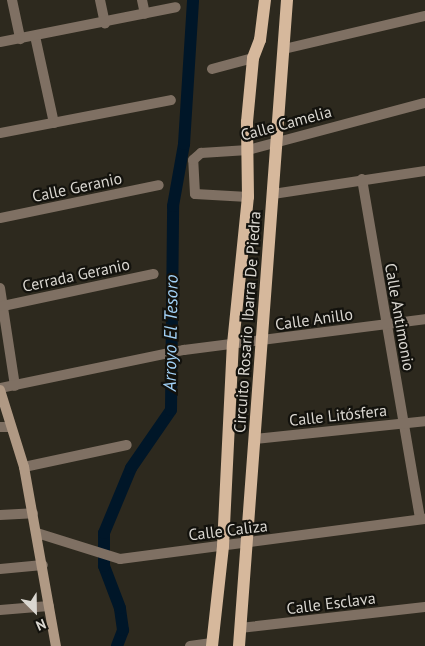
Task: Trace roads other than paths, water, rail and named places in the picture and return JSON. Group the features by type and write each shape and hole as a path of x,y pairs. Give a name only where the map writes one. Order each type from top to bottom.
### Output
{"main road":[{"path":"212,644 222,546 233,344 248,197 248,150 253,58 260,40 265,0"},
{"name":"Circuito Rosario Ibarra De Piedra","path":"239,646 288,0"}],"street":[{"path":"12,0 20,39"},
{"path":"100,0 105,23"},
{"path":"142,0 146,14"},
{"path":"0,42 105,23 176,7"},
{"path":"284,49 425,16"},
{"path":"35,36 54,123"},
{"path":"212,69 253,58"},
{"path":"0,133 171,100"},
{"name":"Calle Camelia","path":"248,197 198,196 193,190 193,160 196,156 248,150 276,140 425,103"},
{"path":"273,194 362,179 425,171"},
{"name":"Calle Antimonio","path":"362,179 386,324 422,519"},
{"name":"Calle Geranio","path":"0,218 160,186"},
{"name":"Cerrada Geranio","path":"4,306 154,274"},
{"path":"0,288 15,386"},
{"name":"Calle Anillo","path":"0,389 184,350 425,319"},
{"path":"0,389 5,427 24,467 56,646"},
{"name":"Calle Litósfera","path":"255,440 425,421"},
{"path":"24,467 127,445"},
{"path":"0,515 33,513"},
{"name":"Calle Caliza","path":"37,532 120,559 422,519"},
{"path":"0,569 42,565"},
{"path":"0,610 49,606"},
{"name":"Calle Esclava","path":"240,628 425,607"},
{"path":"190,646 212,644"}],"waterway":[{"name":"Arroyo El Tesoro","path":"117,646 123,630 120,608 104,566 104,533 131,468 171,410 173,206 184,144 193,0"}]}
